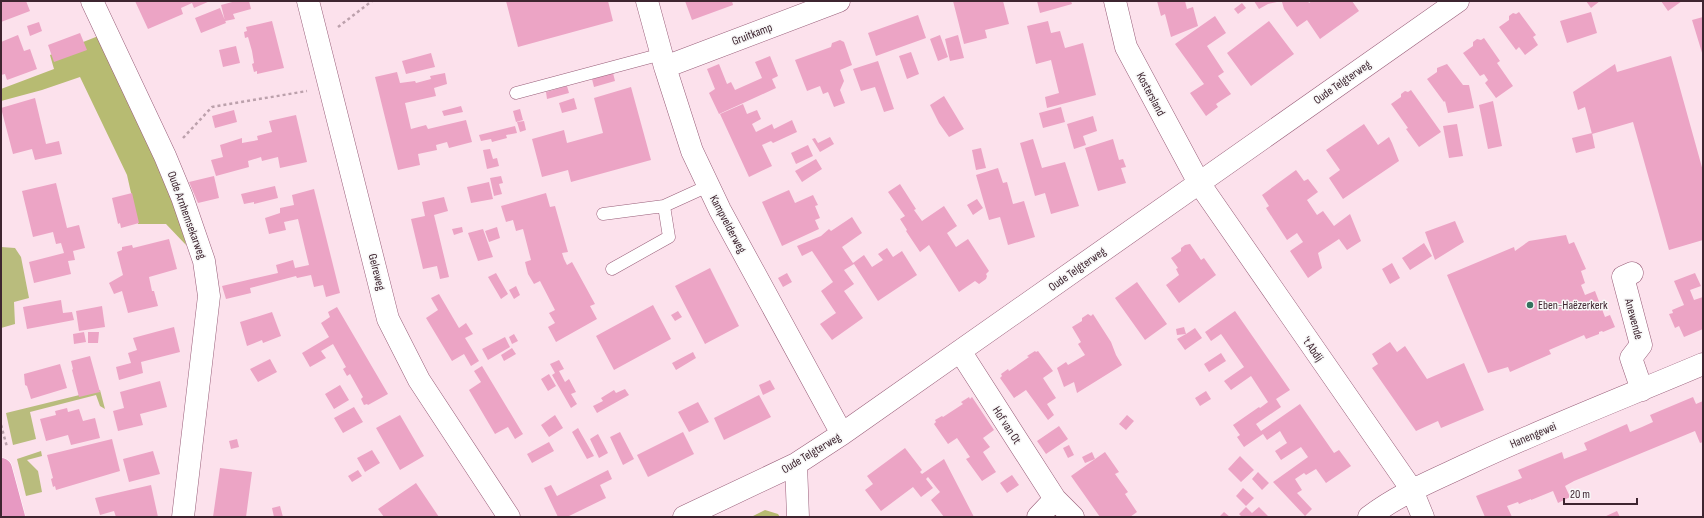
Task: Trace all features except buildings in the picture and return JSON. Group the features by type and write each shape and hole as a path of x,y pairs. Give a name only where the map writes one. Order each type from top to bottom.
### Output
{"main road":[{"path":"1,469 14,517"}],"street":[{"name":"Oude Arnhemsekarweg","path":"92,1 165,156 182,197 204,261 208,296 183,517"},
{"name":"Gelreweg","path":"308,1 388,319 419,380 509,517"},
{"name":"Kampvelderweg","path":"647,1 663,60 692,151 720,210 842,434"},
{"name":"Gruitkamp","path":"663,60 839,1"},
{"name":"Kostersland","path":"1115,1 1126,47 1199,183"},
{"name":"Oude Telgterweg","path":"684,517 796,464 842,434 1458,1"},
{"name":"'t Abdij","path":"1199,183 1412,490 1423,517"},
{"name":"Anewende","path":"1632,273 1623,277 1641,345 1631,358 1642,390"},
{"name":"Hof van Ot","path":"960,351 1055,499 1073,517"},
{"name":"Hanengewei","path":"1369,517 1382,507 1412,490 1493,452 1703,364"},
{"path":"796,464 798,517"},
{"path":"1038,517 1055,499"}],"lane":[{"path":"516,93 663,60"},
{"path":"603,214 664,206 708,186"},
{"path":"612,269 669,237 664,206"}],"path":[{"path":"318,41 372,1"},
{"path":"165,156 212,107 330,87"}],"green space":[{"path":"101,35 177,201 186,245 166,224 138,224 127,175 80,77 42,90 1,101 1,89 54,69 50,55"},
{"path":"1,247 15,248 21,257 29,298 14,302 15,324 1,328"},
{"path":"100,390 105,409 100,406 96,395 30,412 36,439 13,445 6,413"},
{"path":"41,451 42,456 27,460 38,471 42,492 26,496 17,459"},
{"path":"765,510 778,514 780,517 751,517"}],"place":[{"name":"Eben-Haëzerkerk","path":"1530,305"}]}
